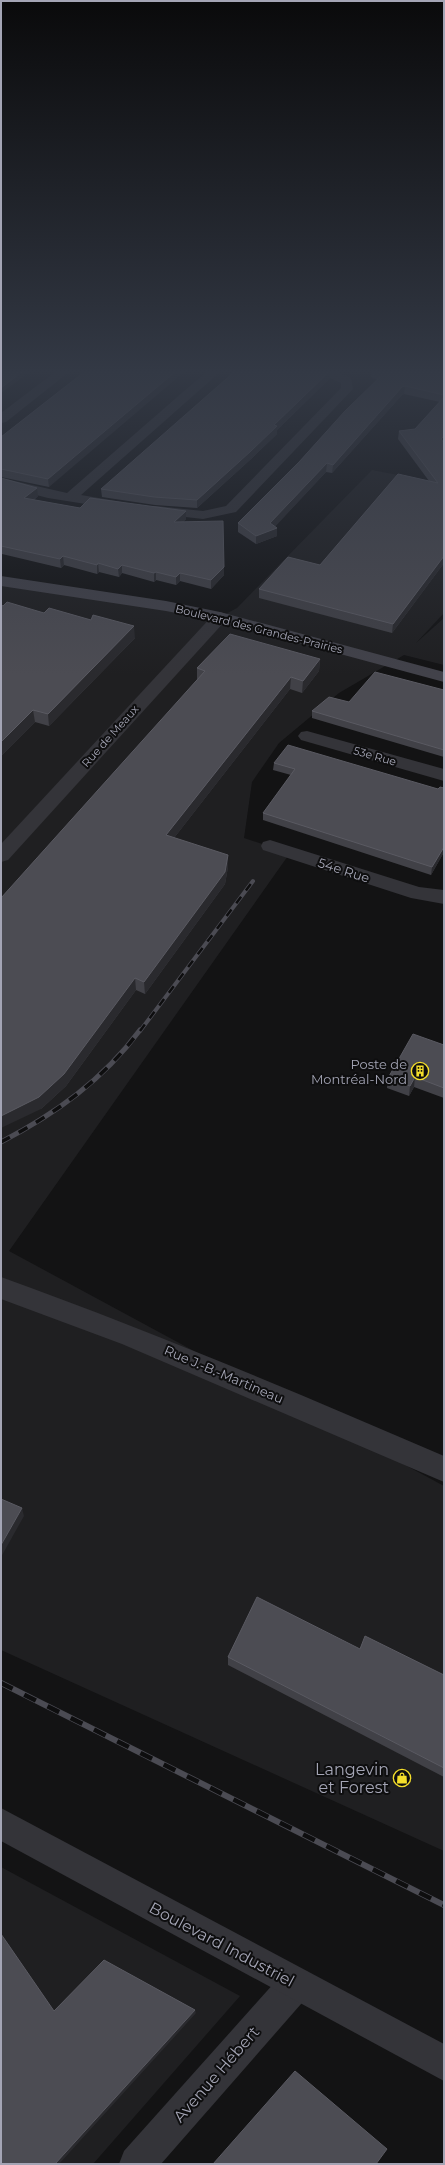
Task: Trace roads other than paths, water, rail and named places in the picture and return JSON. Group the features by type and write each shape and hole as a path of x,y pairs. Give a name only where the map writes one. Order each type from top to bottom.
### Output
{"main road":[{"name":"Boulevard des Grandes-Prairies","path":"1,581 166,606 220,617 444,677"}],"street":[{"path":"69,498 98,473"},
{"path":"1,482 69,498 186,514 215,514 231,509 266,473"},
{"name":"Rue de Meaux","path":"1,856 220,617"},
{"name":"53e Rue","path":"307,736 444,775"},
{"name":"54e Rue","path":"270,846 418,893 444,897"},
{"name":"Rue J.-B.-Martineau","path":"1,1288 131,1336 281,1398 444,1469"},
{"name":"Boulevard Industriel","path":"5,1832 444,2063"},
{"name":"Avenue Hébert","path":"137,2164 296,1984"}],"railway":[{"path":"140,1031 253,881"},
{"path":"1,1142 40,1120 77,1094 110,1065 140,1030"},
{"path":"1,1683 444,1905"}],"place":[{"name":"Poste de Montréal-Nord","path":"420,1071"},
{"name":"Langevin et Forest","path":"402,1778"}]}
